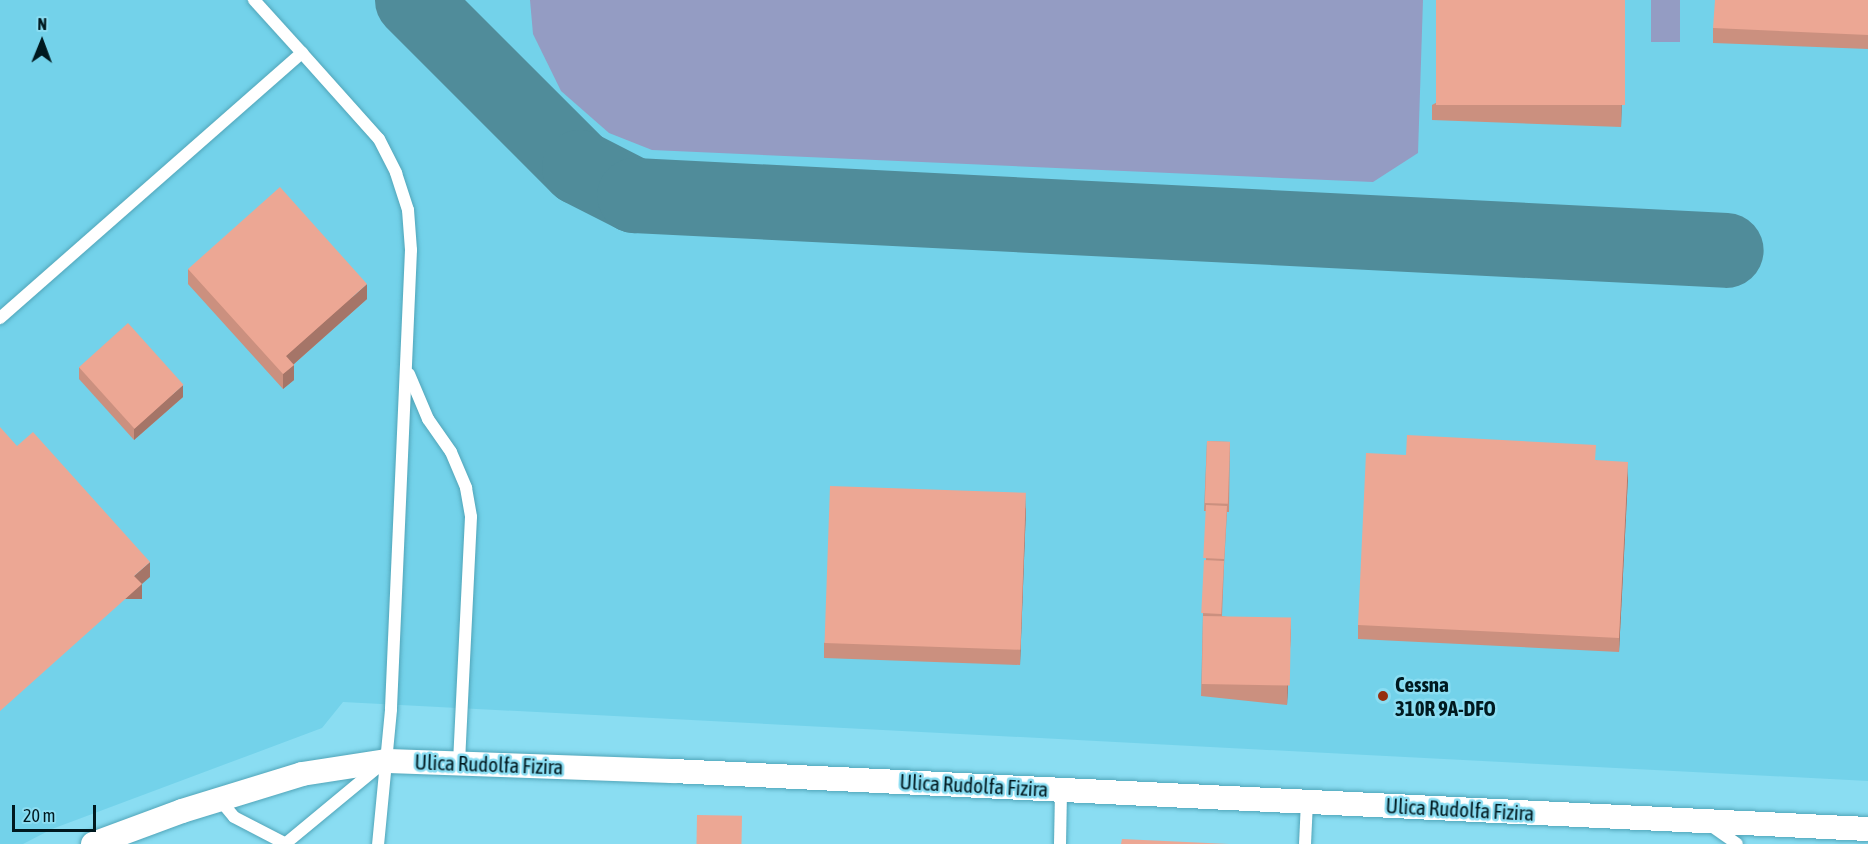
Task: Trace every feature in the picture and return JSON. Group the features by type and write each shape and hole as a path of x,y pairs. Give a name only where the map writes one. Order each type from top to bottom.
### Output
{"street":[{"name":"Ulica Rudolfa Fizira","path":"93,844 219,799 332,766 386,761 1307,801 1868,829"}],"lane":[{"path":"254,0 367,124 396,172 408,210 411,250 406,365 386,761 378,844"},
{"path":"0,318 302,53"},
{"path":"406,365 417,397 450,452 466,488 471,517 459,763"},
{"path":"219,799 234,817 286,844 340,795 386,761"},
{"path":"1060,844 1061,790"},
{"path":"1305,844 1307,801"},
{"path":"1701,822 1737,844"}],"shaded area":[{"path":"0,0 1868,0 1868,781 343,702 322,728 52,829 23,844 0,844"},
{"path":"530,0 1423,0 1418,153 1373,182 652,150 609,133 561,91 533,34"},
{"path":"1651,0 1680,0 1680,42 1651,42"}],"building":[{"path":"1436,0 1625,0 1625,105 1436,105"},
{"path":"1715,0 1868,0 1868,35 1713,28"},
{"path":"280,187 367,284 286,356 294,365 283,374 188,269"},
{"path":"128,323 184,385 134,429 79,367"},
{"path":"0,427 17,446 33,432 150,562 134,576 142,584 0,711"},
{"path":"1407,435 1596,445 1595,460 1628,462 1619,638 1358,625 1366,453 1406,455"},
{"path":"1207,441 1230,442 1228,504 1205,503"},
{"path":"830,486 1026,493 1020,650 825,643"},
{"path":"1206,505 1227,506 1224,559 1203,558"},
{"path":"1204,560 1224,561 1221,614 1201,613"},
{"path":"1203,616 1291,618 1290,686 1202,684"},
{"path":"697,815 742,816 742,844 696,844"},
{"path":"1122,839 1229,844 1121,844"}],"taxiway":[{"path":"412,0 579,167 634,195 1726,250"}],"place":[{"name":"Cessna 310R 9A-DFO","path":"1383,696"}]}
